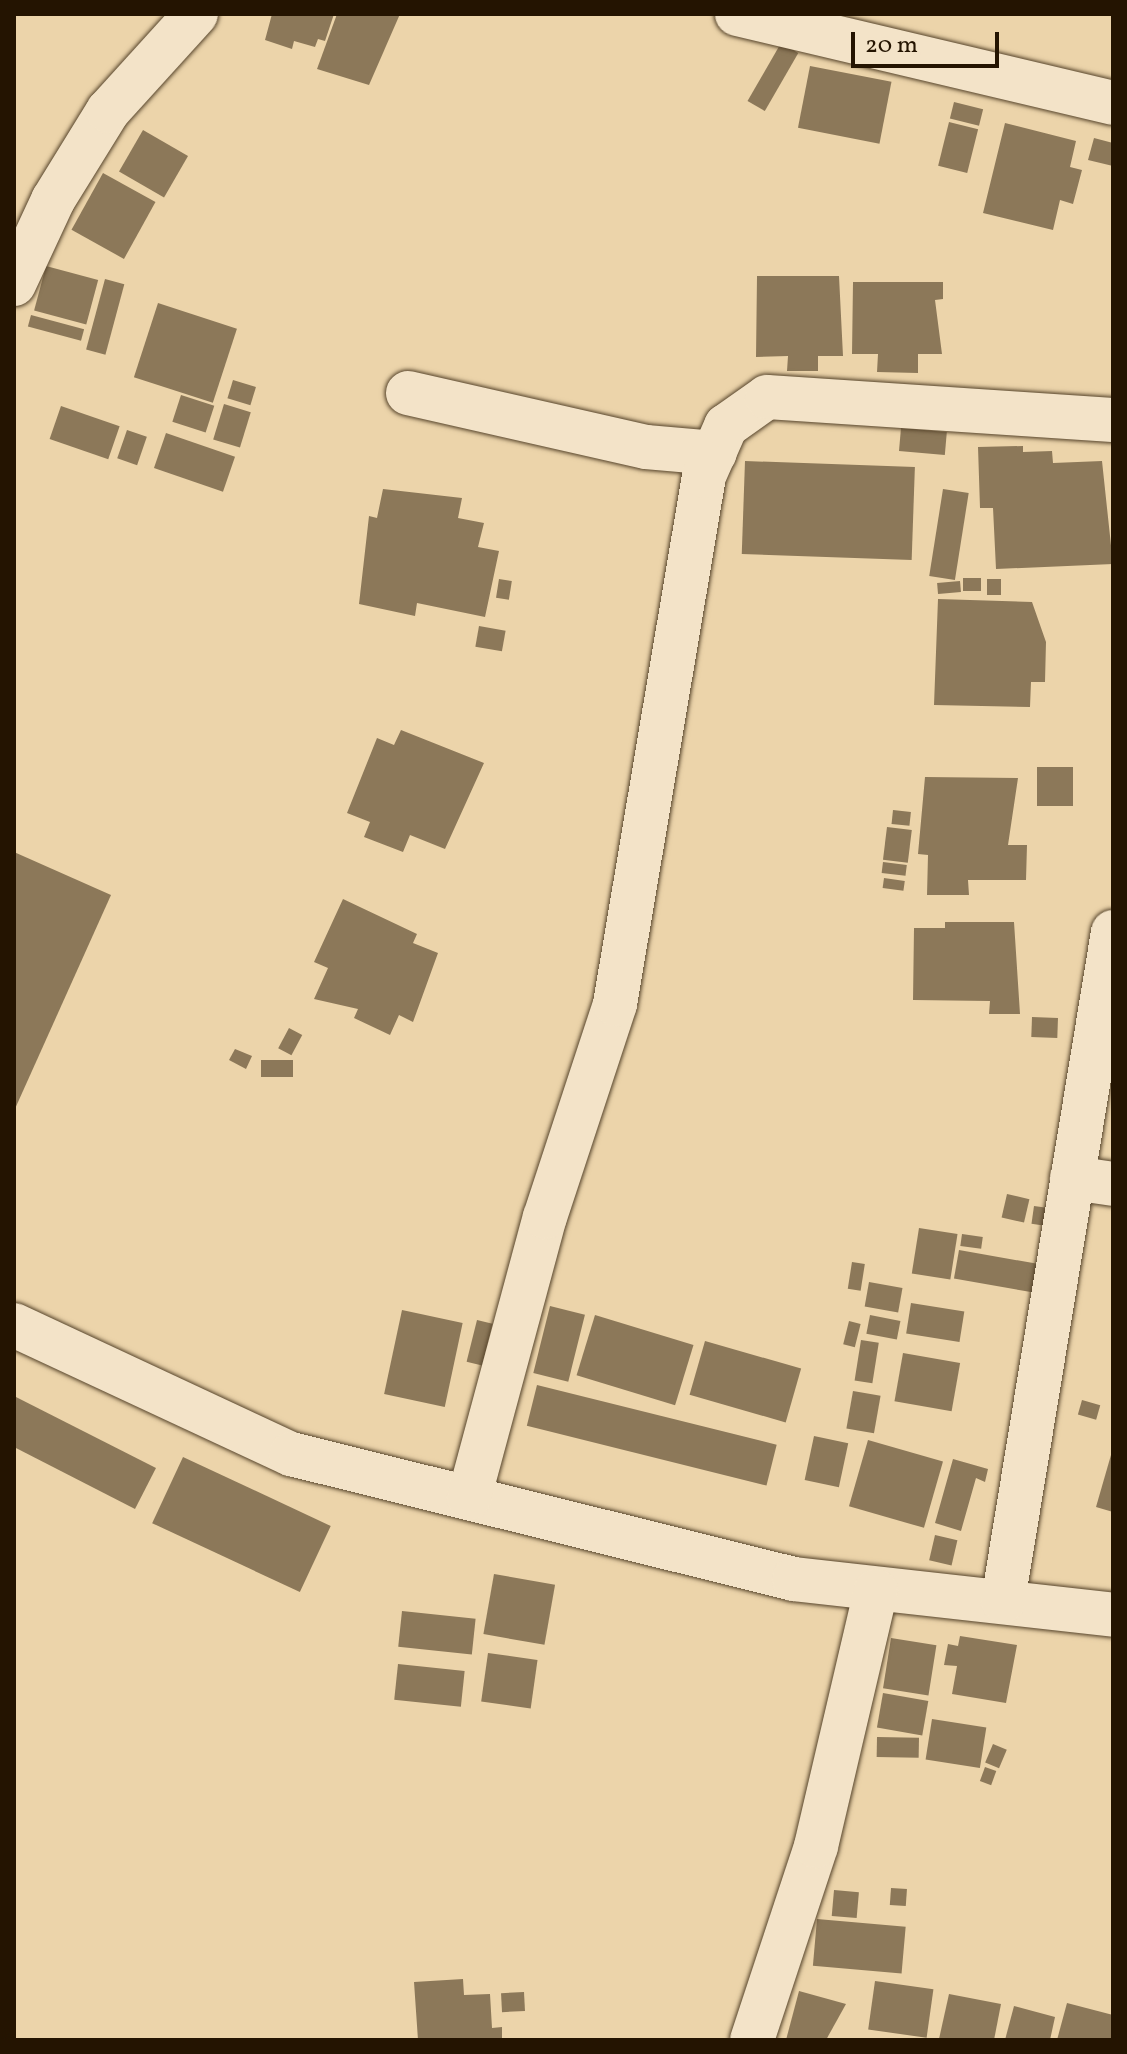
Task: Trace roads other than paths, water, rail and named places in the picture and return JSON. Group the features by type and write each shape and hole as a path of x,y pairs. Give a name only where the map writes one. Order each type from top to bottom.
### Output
{"street":[{"path":"14,284 53,200 108,111 196,14"},
{"path":"737,14 1113,103"},
{"path":"408,393 646,447 715,453"},
{"path":"469,1498 545,1217 615,1004 704,476 726,426 767,397 1113,420"},
{"path":"1003,1601 1093,1181 1113,932"},
{"path":"14,1325 291,1454 794,1579 876,1591 1003,1601 1113,1615"},
{"path":"752,2040 816,1846 876,1591"}]}
